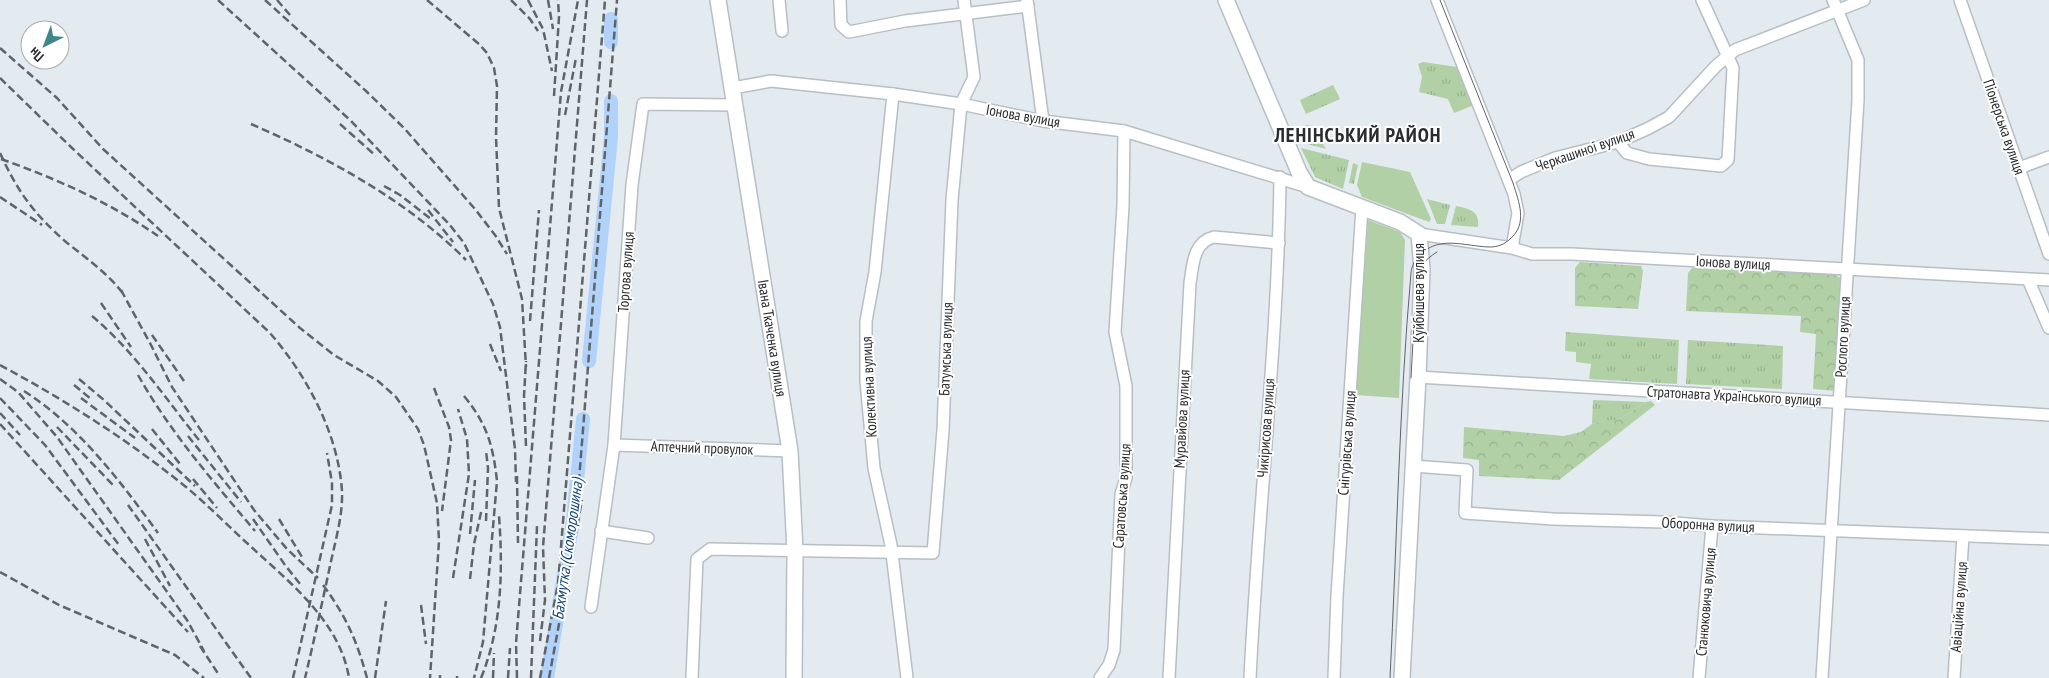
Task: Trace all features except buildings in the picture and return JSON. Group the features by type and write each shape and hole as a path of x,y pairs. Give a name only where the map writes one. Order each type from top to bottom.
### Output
{"main road":[{"name":"Івана Ткаченка вулиця","path":"718,0 790,451 795,551 794,678"},
{"path":"1226,0 1299,172 1308,187"},
{"name":"Куйбишева вулиця","path":"1308,187 1400,222 1419,234 1422,269 1418,378 1402,678"}],"street":[{"path":"779,0 782,31"},
{"path":"840,0 841,25 849,32 905,21 1028,3 1043,120"},
{"path":"960,104 974,77 964,0"},
{"path":"1437,0 1509,180 1518,213 1512,248"},
{"path":"1618,142 1627,153 1649,159 1721,166 1728,160 1734,68 1702,0"},
{"name":"Черкашиної вулиця","path":"1509,180 1521,172 1556,158 1618,142 1669,117 1716,66 1735,50 1835,5 1864,0"},
{"name":"Піонерська вулиця","path":"1960,0 2049,254"},
{"name":"Рослого вулиця","path":"1822,678 1858,100 1858,60 1835,5"},
{"name":"Іонова вулиця","path":"732,88 771,81 893,94 960,104 1043,120 1124,131 1308,187"},
{"name":"Колективна вулиця","path":"893,94 875,272 866,322 866,381 874,468 892,552 907,678"},
{"name":"Торгова вулиця","path":"592,607 614,445 632,185 644,104 734,105"},
{"name":"Батумська вулиця","path":"892,552 933,552 943,430 952,200 960,104"},
{"name":"Саратовська вулиця","path":"1100,678 1109,665 1114,650 1121,494 1126,478 1126,386 1115,332 1123,206 1124,131"},
{"path":"2019,168 2049,157"},
{"name":"Чикірисова вулиця","path":"1250,678 1254,587 1279,244 1280,177"},
{"name":"Снігурівська вулиця","path":"1334,678 1337,596 1362,207"},
{"name":"Іонова вулиця","path":"1419,234 1512,248 1532,254 1847,268 2049,280"},
{"name":"Муравйова вулиця","path":"1169,678 1190,283 1198,247 1205,239 1214,237 1279,244"},
{"path":"2028,279 2049,328"},
{"name":"Стратонавта Українського вулиця","path":"1418,378 1840,401 2049,415"},
{"name":"Аптечний провулок","path":"614,445 790,451"},
{"name":"Оборонна вулиця","path":"1413,466 1467,470 1465,513 1553,519 2049,539"},
{"name":"Станюковича вулиця","path":"1700,678 1712,526"},
{"path":"601,531 648,538"},
{"name":"Авіаційна вулиця","path":"1954,678 1963,536"},
{"path":"692,678 697,559 710,549 892,552"}],"green space":[{"path":"1423,62 1457,67 1472,106 1454,113 1448,99 1419,92 1422,77 1418,64"},
{"path":"1333,85 1340,99 1306,114 1300,100"},
{"path":"1307,125 1312,126 1326,149 1300,142 1295,130"},
{"path":"1301,148 1349,160 1343,189 1315,177"},
{"path":"1362,162 1410,172 1431,219 1429,222 1362,197 1357,185"},
{"path":"1353,163 1358,165 1354,184 1349,183"},
{"path":"1427,199 1450,205 1445,224 1437,224"},
{"path":"1456,206 1476,214 1478,227 1451,225"},
{"path":"1368,220 1400,232 1405,240 1399,398 1355,395"},
{"path":"1580,262 1641,266 1643,271 1638,309 1575,306 1575,268"},
{"path":"1692,268 1834,274 1842,279 1836,391 1813,389 1816,334 1800,332 1801,316 1686,311 1688,273"},
{"path":"1566,332 1679,340 1677,384 1589,379 1591,364 1576,362 1576,352 1565,351"},
{"path":"1688,340 1783,346 1782,389 1686,384"},
{"path":"1593,400 1646,402 1618,420 1605,420 1592,424"},
{"path":"1651,401 1655,405 1559,480 1479,476 1479,460 1463,458 1464,427 1564,436 1581,432 1592,424 1605,420 1618,420 1646,402"}],"waterway":[{"name":"Бахмутка (Скоморошина)","path":"611,19 611,42"},
{"name":"Бахмутка (Скоморошина)","path":"589,361 611,137 611,101"},
{"name":"Бахмутка (Скоморошина)","path":"547,678 573,521 583,419"}],"tram line":[{"path":"1390,678 1401,425 1412,268 1417,258 1425,250 1435,245 1446,243 1490,247 1501,245 1516,233 1520,220 1519,205 1513,183 1440,0"},
{"path":"1416,284 1422,265 1437,252"},
{"path":"1411,378 1415,304"}],"railway":[{"path":"218,0 350,120 449,224 464,243 493,304 500,327 515,449 516,482"},
{"path":"265,0 404,128 475,209 507,254"},
{"path":"277,0 290,15"},
{"path":"427,0 479,44 487,53 494,68 497,86 496,137 499,208 522,299 526,367"},
{"path":"511,0 530,19 538,31"},
{"path":"528,0 543,29 552,71"},
{"path":"548,0 553,29"},
{"path":"554,96 559,17 558,0"},
{"path":"517,678 516,643 561,92 578,0"},
{"path":"540,641 545,600 543,547 587,0"},
{"path":"540,678 558,584 605,0"},
{"path":"569,529 578,493 617,0"},
{"path":"0,48 57,98 103,149 300,328 334,355 378,381 396,397 418,429 424,445 437,503 439,541 430,678"},
{"path":"565,115 576,58"},
{"path":"0,78 270,333 296,368 318,406 334,448 339,469 342,500 338,529 305,678"},
{"path":"251,124 308,151 365,182 419,218 466,260"},
{"path":"340,124 376,156"},
{"path":"0,153 20,191 35,211 66,242 105,274 125,296"},
{"path":"1,159 82,192 121,212 158,236"},
{"path":"384,186 400,195 431,219"},
{"path":"0,197 42,225"},
{"path":"428,210 453,242"},
{"path":"530,321 539,210"},
{"path":"121,290 172,387 254,510 287,549 318,578"},
{"path":"101,303 131,347"},
{"path":"92,316 122,344 199,440"},
{"path":"152,335 184,381"},
{"path":"490,344 501,371"},
{"path":"526,361 524,396 526,446"},
{"path":"0,365 47,391 116,435 160,466 198,498 295,588 324,620 344,657 349,678"},
{"path":"138,375 178,436 255,531"},
{"path":"0,379 18,392 57,437 187,620 204,651"},
{"path":"79,379 104,400 195,486"},
{"path":"74,385 91,399"},
{"path":"434,388 449,427 451,440 442,511"},
{"path":"24,391 63,421 98,456 158,533"},
{"path":"464,396 472,406 488,436 497,481 483,642 474,678"},
{"path":"0,398 45,445 119,545"},
{"path":"81,398 135,438"},
{"path":"453,578 469,474 467,439 458,409"},
{"path":"0,413 20,435"},
{"path":"0,424 188,632"},
{"path":"57,427 114,486"},
{"path":"152,429 180,464"},
{"path":"188,436 241,502"},
{"path":"486,451 488,468 486,521"},
{"path":"293,678 332,505 332,483 327,453"},
{"path":"517,476 518,543"},
{"path":"193,479 217,508"},
{"path":"470,534 475,480"},
{"path":"549,678 582,500"},
{"path":"128,505 251,678"},
{"path":"470,579 474,544 482,508"},
{"path":"481,678 488,659 497,619 501,578 499,516"},
{"path":"253,519 300,584"},
{"path":"279,519 302,557"},
{"path":"531,678 537,526"},
{"path":"145,539 170,586"},
{"path":"0,572 59,605 175,655 204,678"},
{"path":"323,585 350,629 367,678"},
{"path":"375,678 386,601"},
{"path":"421,605 426,644"},
{"path":"200,646 219,675"},
{"path":"508,678 510,648"},
{"path":"493,678 494,653"}],"district":[{"name":"ЛЕНІНСЬКИЙ РАЙОН","path":"1358,135"}]}
